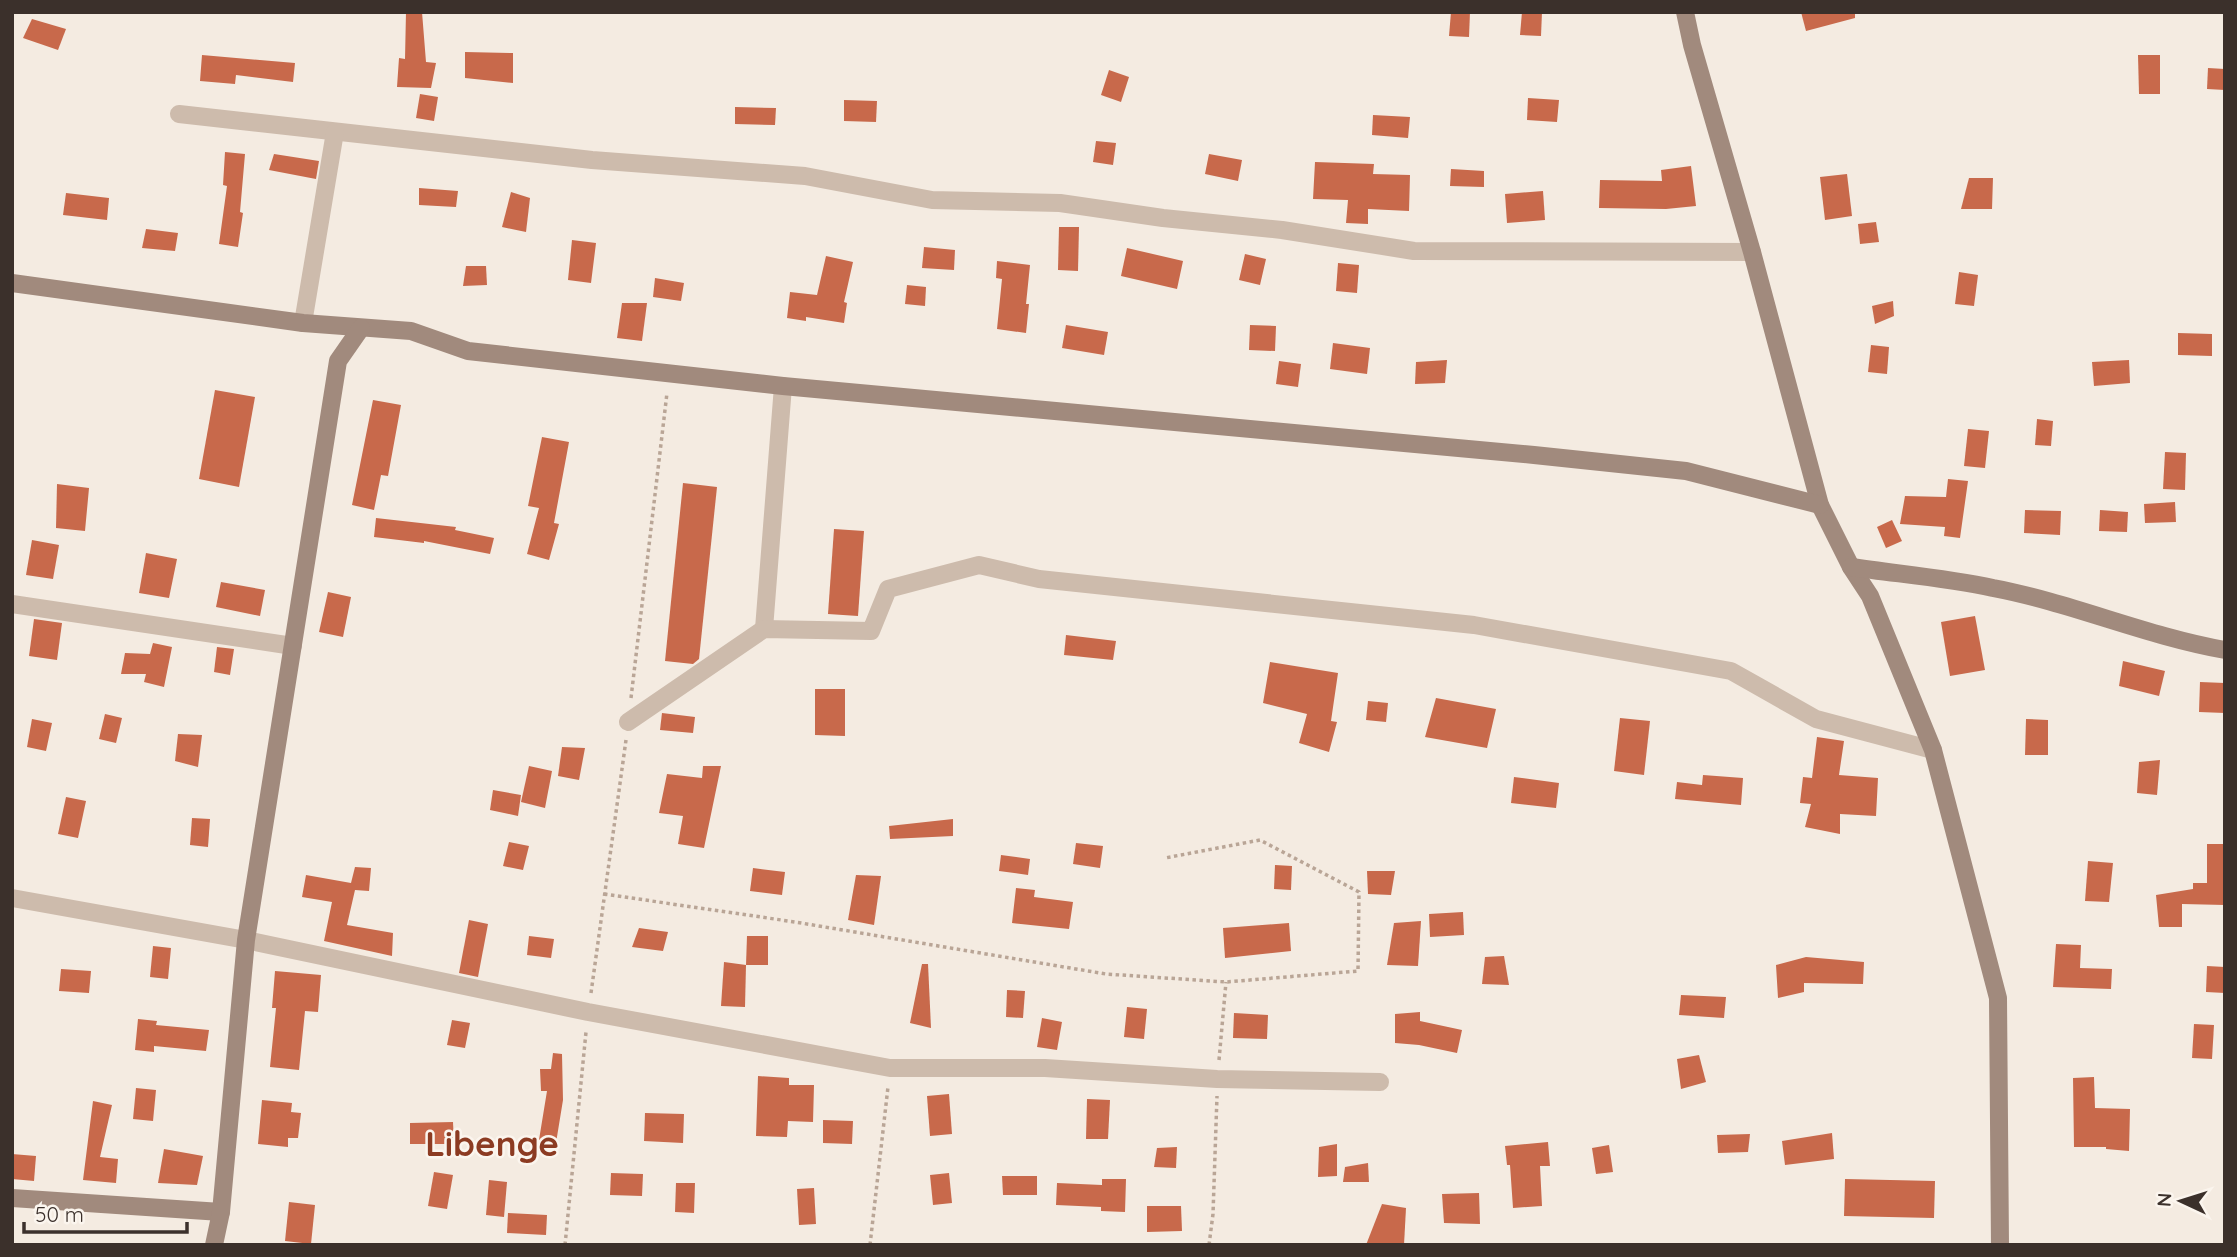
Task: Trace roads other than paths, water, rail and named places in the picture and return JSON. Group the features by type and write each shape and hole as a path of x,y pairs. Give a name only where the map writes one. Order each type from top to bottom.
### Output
{"street":[{"path":"1685,12 1819,505 1851,567 1870,596 1933,750 1998,998 2000,1245"},
{"path":"179,114 592,160 805,176 932,200 1060,203 1163,218 1282,230 1415,251 1752,252"},
{"path":"303,323 335,132"},
{"path":"12,283 303,323 411,331 468,351 783,386 1507,452 1686,471 1819,505"},
{"path":"214,1245 221,1212 246,940 338,360 361,328"},
{"path":"764,629 783,386"},
{"path":"628,722 764,629 871,631 888,589 979,565 1039,579 1474,625 1731,671 1816,719 1933,750"},
{"path":"1851,567 1994,588 2106,617 2194,644 2225,650"},
{"path":"12,604 293,646"},
{"path":"12,898 246,940 588,1012 890,1068 1045,1068 1217,1079 1380,1082"},
{"path":"12,1198 221,1212"}],"district":[{"name":"Libenge","path":"492,1144"}]}
